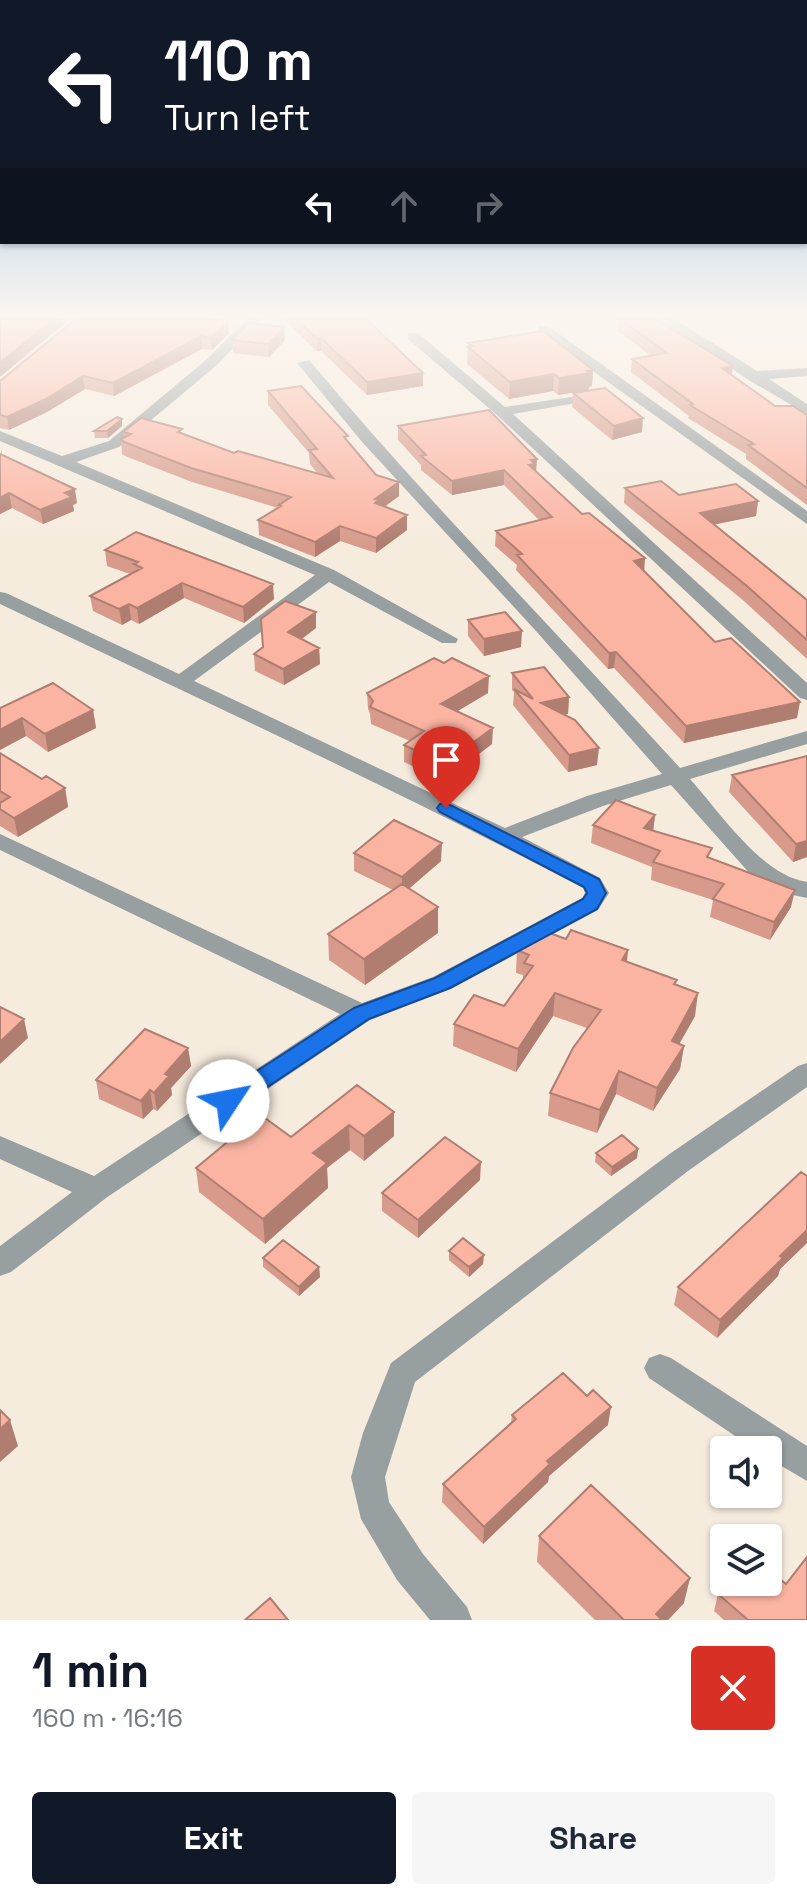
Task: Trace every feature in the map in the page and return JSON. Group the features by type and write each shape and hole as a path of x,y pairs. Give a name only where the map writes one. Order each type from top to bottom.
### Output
{"street":[{"path":"64,461 114,444 174,394"},
{"path":"329,394 368,440 543,627 760,871 787,887 807,890"},
{"path":"480,394 807,694"},
{"path":"502,412 607,394"},
{"path":"633,394 807,519"},
{"path":"780,394 807,410"},
{"path":"0,436 328,574 449,639"},
{"path":"178,684 328,574"},
{"path":"0,597 503,837 592,883 597,893 590,904 442,983 361,1013 96,1190 0,1263"},
{"path":"503,837 595,801 807,737"},
{"path":"0,841 361,1013"},
{"path":"454,1620 410,1567 373,1507 368,1477 402,1373 665,1172 807,1073"},
{"path":"0,1147 96,1190"},
{"path":"660,1368 807,1465"}],"building":[{"path":"0,394 55,394 7,417 0,415"},
{"path":"270,394 308,394 348,436 344,437 376,475 399,482 375,499 379,500 375,503 407,515 376,538 340,526 315,542 258,520 291,497 191,468 121,439 131,434 123,432 141,418 182,429 178,432 234,453 238,451 333,478 309,450 317,449"},
{"path":"574,394 612,394 643,418 614,426"},
{"path":"679,394 758,394 775,406 793,406 807,415 807,488 748,445 754,444 690,405 693,404"},
{"path":"489,410 537,459 531,460 535,464 529,465 582,514 589,513 645,558 634,561 715,642 731,638 800,702 686,726 616,652 609,653 517,555 522,554 496,531 552,517 504,470 452,481 421,456 426,455 398,426"},
{"path":"117,417 122,419 107,431 94,431"},
{"path":"0,454 75,489 65,493 72,497 40,510 9,493 0,498"},
{"path":"661,481 679,495 736,484 758,501 700,513 807,600 807,640 747,586 625,488"},
{"path":"136,532 273,584 243,607 182,583 137,608 129,604 119,609 90,596 142,568 134,564 138,562 105,550"},
{"path":"285,601 316,612 288,632 319,648 283,669 254,654 263,647 261,619"},
{"path":"505,612 522,631 484,639 468,620"},
{"path":"434,658 444,663 452,658 489,676 441,704 493,728 443,764 404,745 424,731 370,707 373,701 367,693"},
{"path":"544,667 569,697 541,703 575,720 599,748 569,755 514,689 533,699 512,673"},
{"path":"53,683 93,710 45,734 22,718 0,730 0,708"},
{"path":"0,753 42,779 46,776 65,788 14,818 0,809 0,803 10,797 0,791"},
{"path":"807,756 807,841 796,844 732,775"},
{"path":"616,800 655,815 644,828 712,848 707,857 795,890 774,922 713,899 724,884 653,862 660,851 593,825"},
{"path":"394,820 442,843 402,877 354,853"},
{"path":"402,884 438,907 364,959 328,934"},
{"path":"533,927 566,939 571,930 628,950 622,960 677,980 674,984 698,993 672,1041 684,1046 657,1088 619,1071 600,1110 550,1093 573,1048 601,1010 555,993 518,1049 454,1024 474,995 504,1006 533,966 524,963 529,955 517,950"},
{"path":"0,1007 24,1019 0,1042"},
{"path":"145,1029 188,1048 165,1074 169,1076 154,1093 150,1090 141,1101 96,1080"},
{"path":"357,1085 394,1112 364,1136 349,1125 313,1153 327,1163 263,1219 196,1168 243,1129 247,1132 265,1118 291,1137"},
{"path":"622,1135 638,1149 612,1167 596,1153"},
{"path":"445,1137 481,1162 418,1220 382,1193"},
{"path":"801,1172 807,1176 807,1230 720,1320 678,1287"},
{"path":"463,1238 484,1255 469,1267 449,1251"},
{"path":"283,1240 319,1267 299,1287 263,1258"},
{"path":"563,1373 587,1396 593,1390 611,1407 547,1461 550,1464 484,1527 443,1484 516,1419 512,1415"},
{"path":"0,1410 10,1420 0,1429"},
{"path":"591,1485 690,1578 656,1614 662,1620 624,1620 539,1536"},
{"path":"807,1557 807,1620 748,1620 720,1596 782,1596 782,1581 786,1584"},
{"path":"270,1598 288,1620 245,1620"}],"route":[{"path":"228,1101 361,1013 442,983 590,904 597,893 592,883 446,808"}]}
